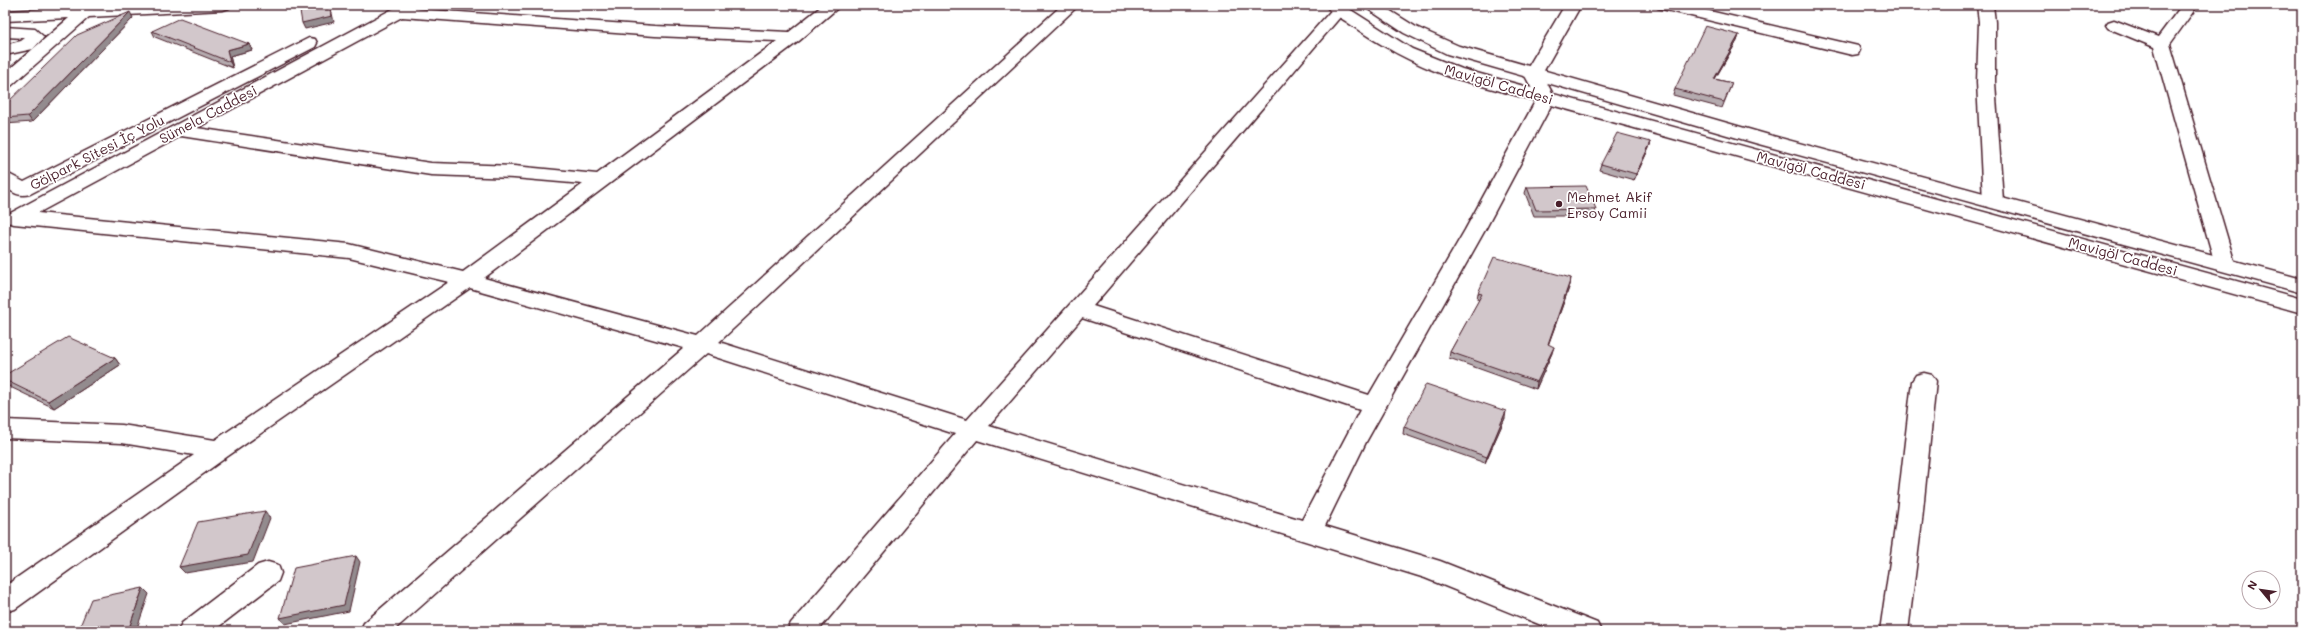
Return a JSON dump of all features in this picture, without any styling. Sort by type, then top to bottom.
[{"type":"street","points":[[5,16],[223,5]]},
{"type":"street","points":[[5,601],[219,450],[467,280],[793,37],[833,5]]},
{"type":"street","points":[[374,631],[702,345],[1071,5]]},
{"type":"street","name":"Mavigöl Caddesi","points":[[1370,5],[1431,41],[1453,50],[1762,139],[1993,200],[2302,286]]},
{"type":"street","points":[[1309,532],[1354,442],[1475,230],[1546,98],[1533,74],[1573,5]]},
{"type":"street","points":[[1664,5],[1852,50]]},
{"type":"street","points":[[1985,5],[1987,22],[1986,82],[1993,200]]},
{"type":"street","points":[[2162,44],[2190,5]]},
{"type":"street","points":[[398,7],[655,31],[793,37]]},
{"type":"street","name":"Sümela Caddesi","points":[[11,220],[398,7]]},
{"type":"street","name":"Gölpark Sitesi İç Yolu","points":[[5,178],[23,190],[398,7]]},
{"type":"street","points":[[801,631],[972,430],[1079,309],[1336,7]]},
{"type":"street","name":"Mavigöl Caddesi","points":[[1336,7],[1394,47],[1415,58],[1456,73],[2302,306]]},
{"type":"street","points":[[5,82],[85,12]]},
{"type":"street","points":[[2114,25],[2143,38],[2162,44]]},
{"type":"street","points":[[5,32],[29,33],[36,37],[27,45],[5,50]]},
{"type":"street","points":[[2162,44],[2225,264]]},
{"type":"street","points":[[177,130],[431,169],[514,172],[602,180]]},
{"type":"street","points":[[11,220],[349,251],[467,280],[702,345],[972,430],[1432,569],[1587,631]]},
{"type":"street","points":[[1079,309],[1375,406]]},
{"type":"street","points":[[1894,631],[1909,520],[1924,381]]},
{"type":"street","points":[[5,429],[122,434],[219,450]]},
{"type":"street","points":[[192,631],[268,573]]},
{"type":"building","points":[[299,5],[329,5],[332,16],[302,23]]},
{"type":"building","points":[[130,12],[28,116],[5,118],[5,105],[77,35]]},
{"type":"building","points":[[180,18],[249,44],[227,50],[230,62],[152,31]]},
{"type":"building","points":[[1705,26],[1739,35],[1714,79],[1732,83],[1724,102],[1675,89]]},
{"type":"building","points":[[1617,133],[1651,142],[1636,174],[1601,164]]},
{"type":"building","name":"Mehmet Akif Ersoy Camii","points":[[1586,186],[1596,209],[1536,210],[1527,187]]},
{"type":"building","points":[[1494,257],[1571,278],[1548,344],[1554,347],[1537,382],[1450,352],[1482,294],[1478,293]]},
{"type":"building","points":[[68,337],[115,358],[48,401],[5,380],[5,375]]},
{"type":"building","points":[[1426,384],[1506,411],[1487,457],[1404,427]]},
{"type":"building","points":[[265,511],[248,555],[179,567],[198,522]]},
{"type":"building","points":[[356,556],[344,605],[280,618],[294,568]]},
{"type":"building","points":[[143,588],[128,631],[78,631],[91,599]]},
{"type":"place","name":"Mehmet Akif Ersoy Camii","points":[[1559,204]]}]
